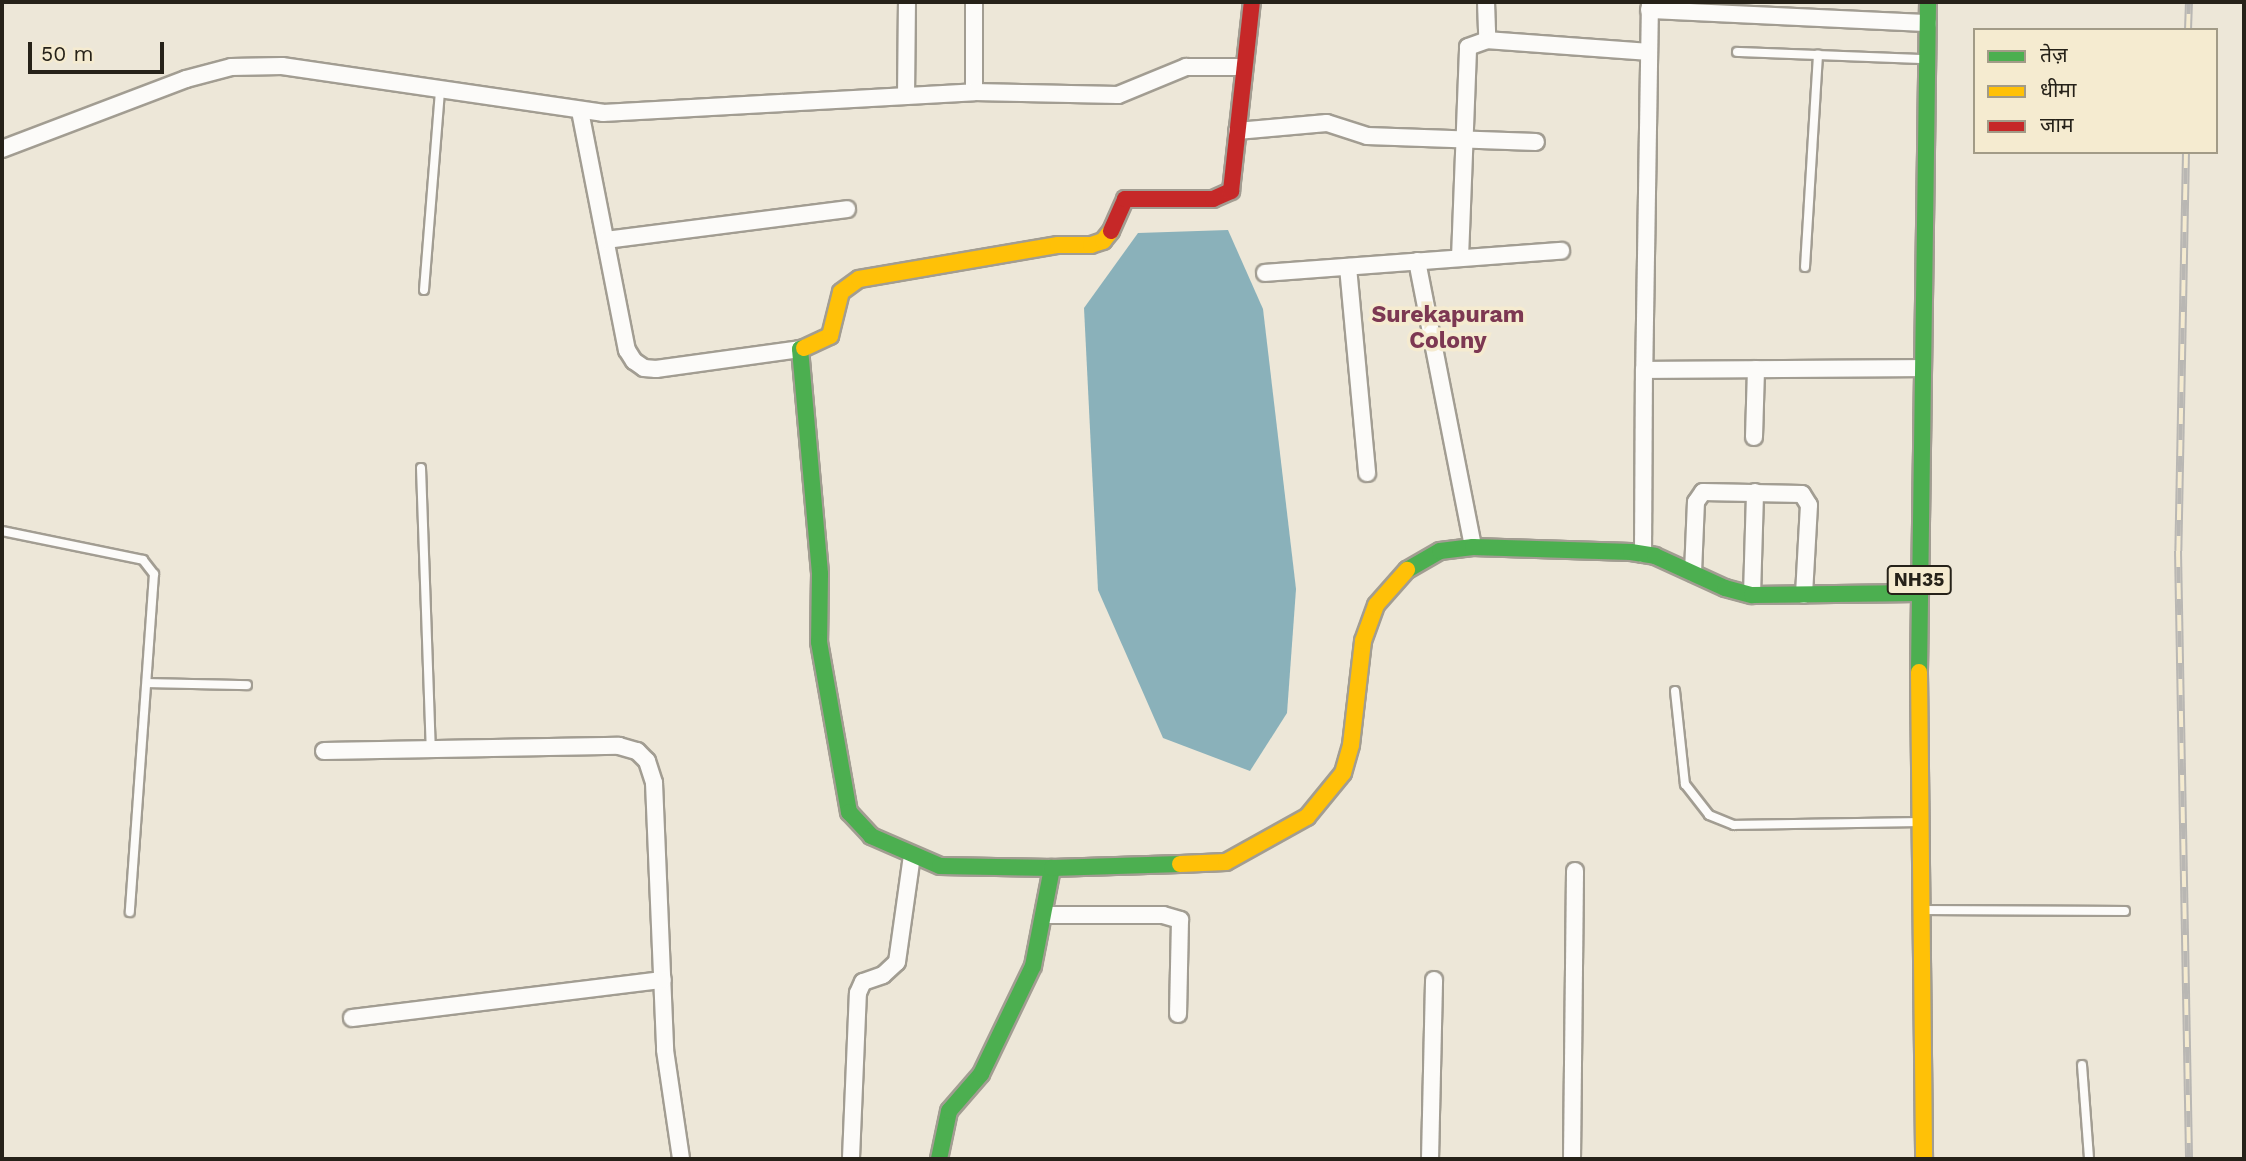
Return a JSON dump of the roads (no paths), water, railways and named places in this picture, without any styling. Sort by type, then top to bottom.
[{"type":"main road","points":[[1252,2],[1241,67],[1233,183],[1223,196],[1125,199],[1113,229],[1103,242],[1091,245],[1058,245],[859,279],[841,292],[830,336],[820,344],[800,349],[819,556],[819,642],[849,812],[871,836],[912,855],[957,870],[1226,862],[1307,817],[1343,773],[1351,745],[1363,641],[1376,604],[1413,563],[1440,551],[1473,547],[1643,554],[1752,595],[1918,593]]},
{"type":"main road","name":"NH35","points":[[1924,1159],[1918,593],[1928,2]]},
{"type":"main road","points":[[1928,23],[1945,2]]},
{"type":"main road","points":[[939,1159],[949,1111],[988,1062],[1033,965],[1052,868]]},
{"type":"street","points":[[906,96],[907,2]]},
{"type":"street","points":[[974,2],[974,92]]},
{"type":"street","points":[[1486,2],[1488,40]]},
{"type":"street","points":[[1643,554],[1650,6],[1928,23]]},
{"type":"street","points":[[1460,258],[1468,47],[1488,40],[1648,52]]},
{"type":"street","points":[[2,149],[186,79],[231,67],[282,66],[580,111],[643,113],[974,92],[1118,95],[1186,67],[1241,67]]},
{"type":"street","points":[[580,111],[627,350],[643,368],[800,349]]},
{"type":"street","points":[[1237,131],[1327,123],[1367,136],[1536,142]]},
{"type":"street","points":[[606,240],[847,209]]},
{"type":"street","points":[[1265,273],[1561,251]]},
{"type":"street","points":[[1417,261],[1473,547]]},
{"type":"street","points":[[1348,267],[1367,473]]},
{"type":"street","points":[[1644,370],[1923,368]]},
{"type":"street","points":[[1754,437],[1756,369]]},
{"type":"street","points":[[1693,573],[1698,497],[1710,491],[1788,492],[1807,498],[1804,594]]},
{"type":"street","points":[[1752,595],[1755,492]]},
{"type":"street","points":[[324,751],[619,746],[636,751],[647,761],[654,783],[667,1063],[681,1159]]},
{"type":"street","points":[[853,1159],[858,993],[863,982],[883,975],[897,962],[912,855]]},
{"type":"street","points":[[1572,1159],[1575,871]]},
{"type":"street","points":[[1044,915],[1163,915],[1180,920],[1178,1014]]},
{"type":"street","points":[[352,1018],[663,980]]},
{"type":"street","points":[[1430,1159],[1434,981]]},
{"type":"lane","points":[[1737,52],[1927,59]]},
{"type":"lane","points":[[1805,267],[1818,54]]},
{"type":"lane","points":[[424,290],[440,89]]},
{"type":"lane","points":[[421,468],[431,749]]},
{"type":"lane","points":[[2,531],[149,564],[157,588],[130,912]]},
{"type":"lane","points":[[149,683],[247,685]]},
{"type":"lane","points":[[1675,691],[1685,784],[1709,816],[1734,825],[1922,822]]},
{"type":"lane","points":[[1922,910],[2125,911]]},
{"type":"lane","points":[[2082,1065],[2089,1159]]},
{"type":"water","points":[[1228,230],[1263,309],[1296,589],[1287,713],[1250,771],[1163,738],[1098,590],[1084,308],[1138,233]]},
{"type":"railway","points":[[2188,28],[2189,2]]},
{"type":"railway","points":[[2186,154],[2178,551],[2189,1159]]},
{"type":"district","name":"Surekapuram Colony","points":[[1448,328]]}]
